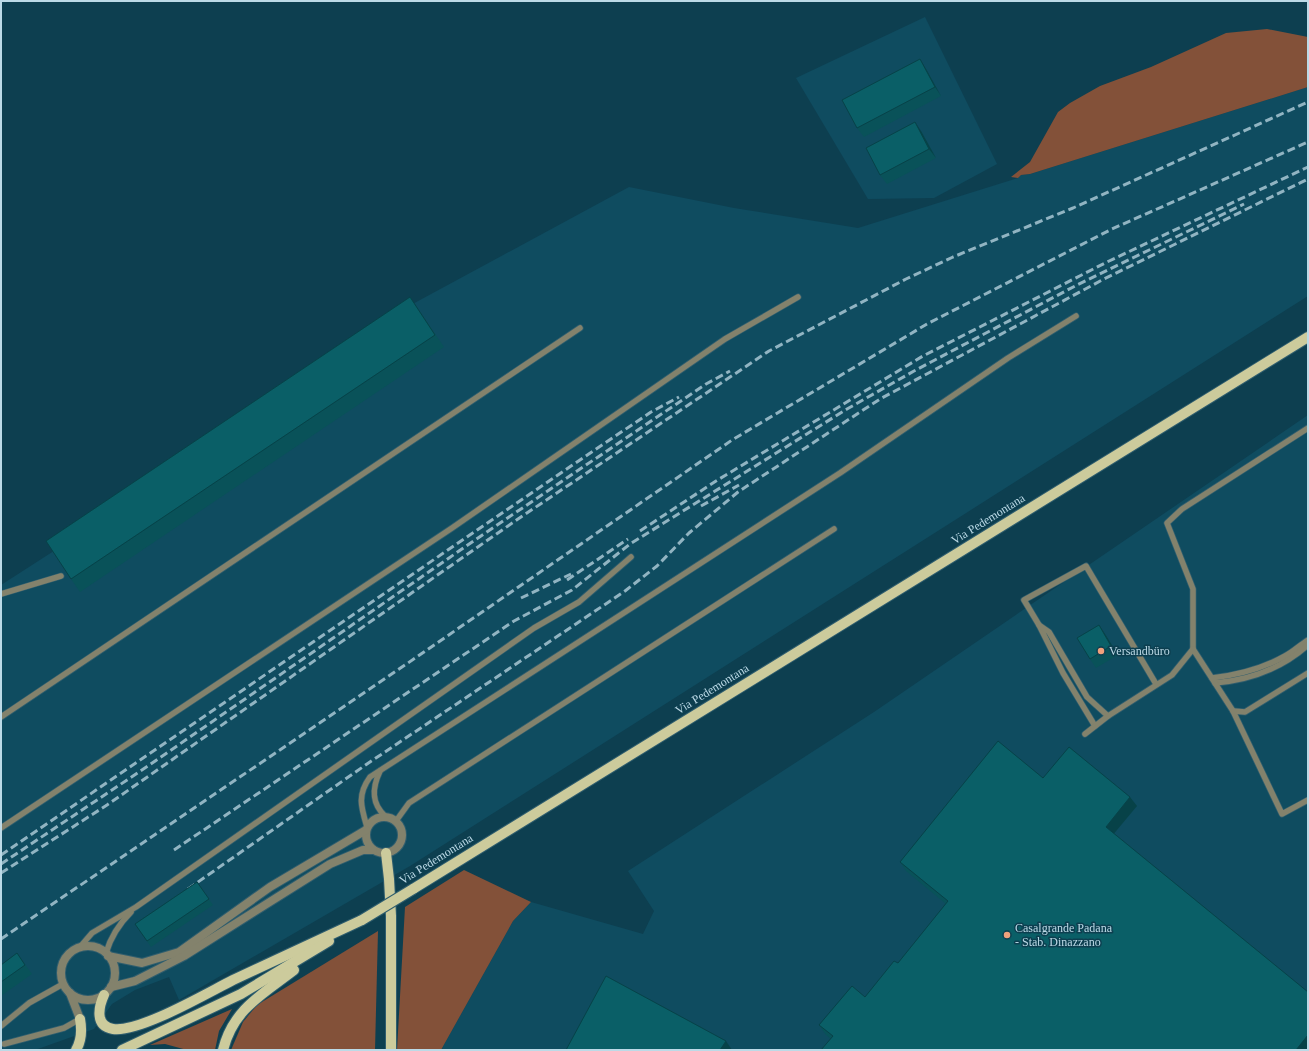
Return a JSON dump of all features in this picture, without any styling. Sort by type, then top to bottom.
[{"type":"main road","name":"Via Pedemontana","points":[[122,1050],[241,994],[1308,337]]},
{"type":"main road","points":[[386,853],[391,916],[391,1050]]},
{"type":"main road","points":[[104,995],[98,1008],[99,1017],[104,1025],[112,1029],[122,1029],[159,1018],[231,981],[362,920]]},
{"type":"main road","points":[[223,1050],[226,1039],[236,1019],[250,1003],[339,935]]},
{"type":"main road","points":[[76,1050],[80,1043],[80,1019]]},
{"type":"street","points":[[80,1019],[70,993],[63,984],[61,967],[64,959],[70,952],[80,947],[94,947],[107,954],[142,963],[179,952],[270,887],[366,828],[374,819],[385,816],[396,821],[402,831],[400,843],[396,848],[386,853],[373,850],[362,850],[330,864],[184,956],[135,981],[111,987]]},
{"type":"street","points":[[366,828],[366,840],[373,850]]},
{"type":"street","points":[[70,993],[76,997],[90,1000],[104,995],[111,987],[115,971],[107,954]]},
{"type":"lane","points":[[1,828],[452,528],[725,339],[798,297]]},
{"type":"lane","points":[[366,828],[361,804],[362,787],[370,777],[840,473],[1008,358],[1076,316]]},
{"type":"lane","points":[[1,717],[580,328]]},
{"type":"lane","points":[[1308,428],[1182,508],[1167,523],[1193,589],[1193,649],[1234,711],[1282,814],[1308,800]]},
{"type":"lane","points":[[396,821],[409,803],[834,529]]},
{"type":"lane","points":[[80,947],[92,934],[136,906],[534,628],[578,602],[631,558]]},
{"type":"lane","points":[[1095,726],[1063,673],[1039,625],[1024,600],[1086,566],[1156,684]]},
{"type":"lane","points":[[1,594],[61,576]]},
{"type":"lane","points":[[1039,625],[1049,632],[1087,697],[1108,716]]},
{"type":"lane","points":[[1214,681],[1265,667],[1286,656],[1308,640]]},
{"type":"lane","points":[[1214,681],[1232,682],[1265,673],[1292,658],[1308,645]]},
{"type":"lane","points":[[1085,734],[1108,716],[1172,675],[1193,649]]},
{"type":"lane","points":[[1234,711],[1245,712],[1308,673]]},
{"type":"lane","points":[[380,771],[374,784],[373,792],[378,809],[385,816]]},
{"type":"lane","points":[[107,954],[110,940],[121,922],[136,906]]},
{"type":"lane","points":[[1,1026],[29,1003],[63,984]]},
{"type":"lane","points":[[4,1044],[64,1028],[80,1019]]},
{"type":"shaded area","points":[[925,17],[997,164],[934,198],[868,199],[796,78]]},
{"type":"shaded area","points":[[1267,29],[1308,37],[1308,87],[1030,174],[1021,175],[1018,178],[1011,177],[1030,162],[1058,112],[1070,103],[1100,86],[1151,67],[1226,33]]},
{"type":"shaded area","points":[[1308,87],[1308,296],[410,866],[179,1000],[169,977],[135,990],[112,1004],[94,1029],[35,1050],[1,1050],[1,585],[116,511],[396,313],[629,187],[734,208],[858,228],[1018,178],[1021,175],[1030,174]]},
{"type":"shaded area","points":[[1308,415],[1308,1050],[441,1050],[513,921],[531,902],[643,934],[654,911],[628,871],[874,712]]},
{"type":"shaded area","points":[[464,870],[531,902],[513,921],[441,1050],[397,1050],[405,907]]},
{"type":"shaded area","points":[[378,931],[375,1050],[231,1050],[243,1022],[257,1005]]},
{"type":"shaded area","points":[[232,1009],[219,1031],[215,1050],[187,1050],[165,1044],[150,1045]]},
{"type":"building","points":[[920,59],[935,87],[857,128],[842,100]]},
{"type":"building","points":[[915,122],[929,149],[880,175],[866,148]]},
{"type":"building","points":[[410,297],[435,335],[71,579],[46,541]]},
{"type":"building","points":[[1099,625],[1111,646],[1090,659],[1077,638]]},
{"type":"building","name":"Casalgrande Padana - Stab. Dinazzano","points":[[998,741],[1043,778],[1069,747],[1130,797],[1106,827],[1308,992],[1308,1035],[1296,1050],[821,1050],[833,1036],[819,1025],[852,986],[865,997],[894,961],[898,963],[948,901],[900,862]]},
{"type":"building","points":[[197,882],[209,899],[147,941],[135,924]]},
{"type":"building","points":[[17,953],[25,965],[1,982],[1,965]]},
{"type":"building","points":[[606,976],[726,1041],[720,1050],[566,1050]]},
{"type":"railway","points":[[1,873],[107,805],[518,519],[769,351],[906,279],[953,257],[1073,208],[1308,102]]},
{"type":"railway","points":[[1,939],[408,663],[732,440],[927,324],[1112,229],[1308,142]]},
{"type":"railway","points":[[640,531],[716,481],[923,356],[1107,262],[1308,167]]},
{"type":"railway","points":[[188,889],[367,764],[625,591],[657,566],[689,533],[738,492],[880,399],[1104,279],[1308,179]]},
{"type":"railway","points":[[174,850],[514,621],[572,590],[630,544],[847,409],[914,371],[1077,285],[1244,204]]},
{"type":"railway","points":[[1,864],[148,766],[475,540],[706,384],[730,371]]},
{"type":"railway","points":[[1,855],[571,466],[651,412],[679,397]]},
{"type":"railway","points":[[701,506],[739,485]]},
{"type":"railway","points":[[567,580],[628,539]]},
{"type":"railway","points":[[521,598],[571,574]]},
{"type":"place","name":"Versandbüro","points":[[1101,651]]},
{"type":"place","name":"Casalgrande Padana - Stab. Dinazzano","points":[[1007,935]]}]
